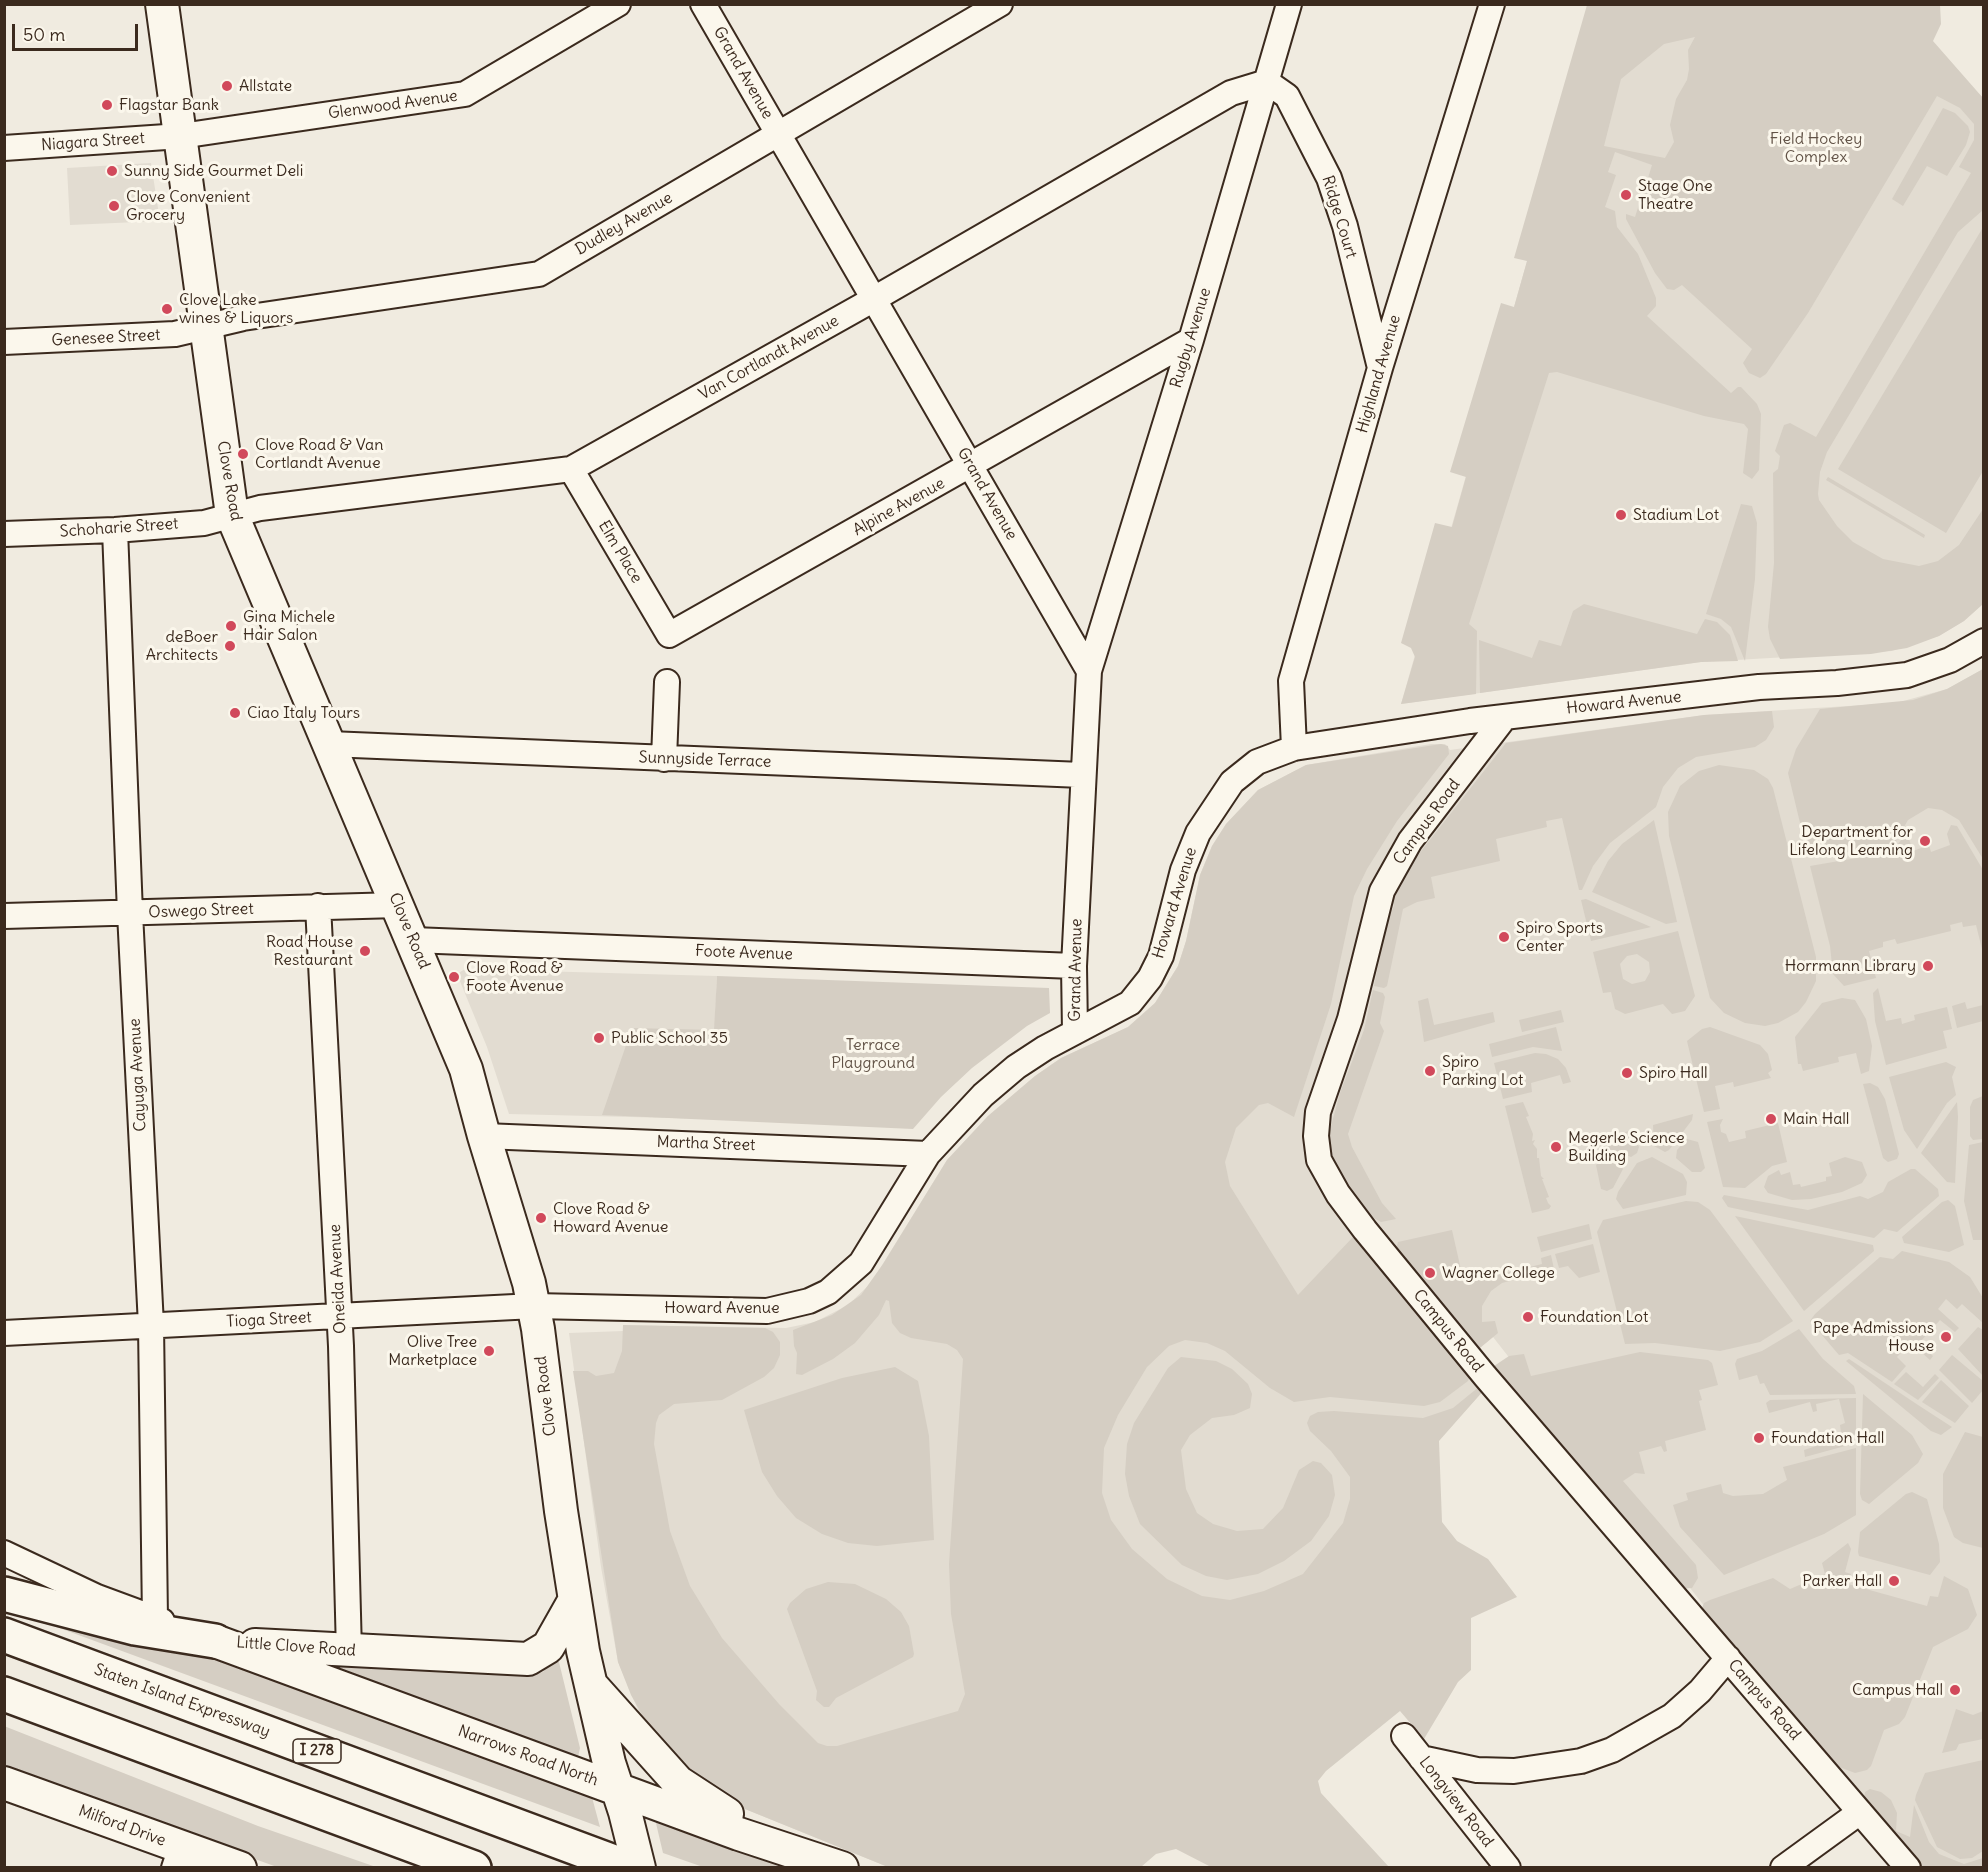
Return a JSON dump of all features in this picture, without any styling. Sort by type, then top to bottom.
[{"type":"highway","points":[[4,1594],[135,1628],[215,1641]]},
{"type":"highway","name":"Staten Island Expressway","points":[[4,1635],[630,1868]]},
{"type":"highway","points":[[4,1694],[474,1868]]},
{"type":"main road","name":"Clove Road","points":[[162,4],[232,515],[466,1069],[534,1306],[574,1601],[590,1684],[639,1868]]},
{"type":"main road","name":"Little Clove Road","points":[[215,1641],[349,1652],[528,1659],[543,1652],[551,1643],[574,1601]]},
{"type":"main road","name":"Narrows Road North","points":[[215,1641],[621,1800],[839,1866]]},
{"type":"main road","points":[[590,1684],[686,1789],[731,1816],[839,1866]]},
{"type":"main road","name":"Milford Drive","points":[[4,1783],[177,1857],[240,1868]]},
{"type":"street","name":"Glenwood Avenue","points":[[181,136],[465,94],[618,4]]},
{"type":"street","name":"Grand Avenue","points":[[703,4],[1089,670],[1074,966],[1075,1032]]},
{"type":"street","name":"Dudley Avenue","points":[[206,327],[243,318],[539,274],[1000,4]]},
{"type":"street","name":"Rugby Avenue","points":[[1089,670],[1191,340],[1289,4]]},
{"type":"street","name":"Highland Avenue","points":[[1294,748],[1291,681],[1380,368],[1492,4]]},
{"type":"street","name":"Van Cortlandt Avenue","points":[[232,515],[260,508],[571,470],[874,299],[1231,93],[1267,82]]},
{"type":"street","name":"Ridge Court","points":[[1267,82],[1287,96],[1329,178],[1345,225],[1380,368]]},
{"type":"street","name":"Niagara Street","points":[[4,148],[181,136]]},
{"type":"street","name":"Genesee Street","points":[[4,342],[175,334],[206,327]]},
{"type":"street","name":"Alpine Avenue","points":[[669,635],[972,466],[1191,340]]},
{"type":"street","name":"Elm Place","points":[[571,470],[669,635]]},
{"type":"street","name":"Schoharie Street","points":[[4,534],[115,530],[204,523],[232,515]]},
{"type":"street","name":"Cayuga Avenue","points":[[115,530],[130,913],[151,1325],[155,1619]]},
{"type":"street","name":"Howard Avenue","points":[[534,1306],[767,1311],[809,1301],[828,1292],[861,1263],[928,1154],[983,1095],[1016,1067],[1130,1003],[1150,978],[1161,956],[1189,851],[1215,804],[1232,782],[1257,762],[1294,748],[1505,717],[1747,689],[1907,675],[1950,660],[1983,641]]},
{"type":"street","points":[[664,759],[667,682]]},
{"type":"street","name":"Campus Road","points":[[1505,717],[1410,841],[1382,891],[1350,1019],[1318,1112],[1316,1136],[1319,1160],[1338,1194],[1365,1230],[1462,1348],[1908,1868]]},
{"type":"street","name":"Sunnyside Terrace","points":[[329,744],[1082,775]]},
{"type":"street","name":"Oswego Street","points":[[4,916],[398,905]]},
{"type":"street","name":"Oneida Avenue","points":[[318,906],[340,1316],[349,1652]]},
{"type":"street","name":"Foote Avenue","points":[[413,940],[1074,966]]},
{"type":"street","name":"Martha Street","points":[[484,1136],[928,1154]]},
{"type":"street","name":"Tioga Street","points":[[4,1333],[534,1306]]},
{"type":"street","name":"Little Clove Road","points":[[4,1553],[90,1593],[215,1641]]},
{"type":"street","points":[[1421,1758],[1478,1770],[1514,1771],[1581,1761],[1612,1750],[1672,1716],[1700,1690],[1728,1658]]},
{"type":"street","name":"Longview Road","points":[[1404,1736],[1508,1868]]},
{"type":"street","points":[[1783,1868],[1860,1812]]},
{"type":"shaded area","points":[[1600,5],[1979,94],[1983,98],[1983,604],[1964,621],[1939,636],[1892,651],[1701,662],[1401,704]]},
{"type":"shaded area","points":[[151,163],[160,221],[70,225],[67,168]]},
{"type":"shaded area","name":"Wagner College","points":[[1983,669],[1983,1867],[1926,1867],[1749,1663],[1493,1337],[1475,1352],[1484,1390],[1428,1452],[1141,1867],[888,1867],[740,1807],[639,1712],[618,1662],[601,1567],[569,1333],[623,1331],[623,1325],[786,1328],[815,1322],[848,1305],[871,1283],[947,1160],[988,1116],[1035,1076],[1061,1058],[1128,1027],[1155,1003],[1178,966],[1186,941],[1200,875],[1212,846],[1226,824],[1258,790],[1306,765],[1431,744],[1445,744],[1450,750],[1704,715],[1896,703],[1947,689]]},
{"type":"shaded area","name":"Public School 35","points":[[465,969],[717,976],[711,1119],[509,1114],[487,1047],[457,974]]},
{"type":"green space","name":"Field Hockey Complex","points":[[1587,5],[1940,5],[1941,24],[1933,41],[1983,98],[1983,210],[1958,232],[1827,452],[1820,472],[1818,494],[1819,500],[1837,526],[1853,542],[1883,559],[1919,566],[1938,561],[1959,545],[1983,509],[1983,604],[1964,621],[1939,636],[1907,648],[1871,654],[1780,659],[1770,639],[1768,627],[1774,563],[1773,473],[1778,469],[1780,456],[1775,451],[1784,425],[1790,423],[1816,437],[1971,173],[1959,167],[1974,140],[1974,124],[1960,108],[1937,96],[1808,313],[1766,374],[1760,378],[1749,373],[1743,363],[1752,349],[1682,285],[1674,290],[1667,289],[1655,273],[1626,219],[1626,214],[1635,217],[1646,183],[1657,186],[1658,182],[1648,178],[1652,165],[1615,152],[1608,172],[1616,175],[1605,207],[1615,211],[1617,227],[1638,254],[1656,298],[1656,306],[1647,316],[1731,393],[1741,387],[1757,404],[1761,414],[1759,470],[1752,479],[1743,473],[1748,429],[1744,424],[1704,416],[1557,372],[1549,373],[1469,624],[1477,631],[1476,694],[1401,704],[1415,657],[1411,648],[1401,643],[1435,523],[1452,527],[1466,477],[1450,472],[1501,303],[1514,307],[1527,261],[1514,258]],"holes":[[[1695,37],[1688,50],[1687,80],[1676,99],[1670,125],[1674,142],[1665,158],[1604,146],[1621,79],[1664,44]]]},
{"type":"green space","points":[[1943,108],[1955,113],[1968,126],[1970,132],[1966,145],[1947,176],[1927,166],[1903,206],[1892,199]]},
{"type":"green space","points":[[1982,229],[1983,471],[1946,533],[1838,469]]},
{"type":"green space","points":[[1828,477],[1925,535],[1924,538],[1826,480]]},
{"type":"green space","points":[[1741,504],[1752,506],[1757,523],[1755,579],[1745,661],[1731,627],[1721,619],[1706,614]]},
{"type":"green space","points":[[1584,604],[1697,634],[1705,619],[1717,622],[1730,635],[1738,661],[1701,662],[1480,693],[1479,640],[1532,658],[1539,640],[1561,646],[1573,611]]},
{"type":"green space","points":[[1983,669],[1983,859],[1959,820],[1942,810],[1928,808],[1908,820],[1895,843],[1889,846],[1808,856],[1788,773],[1796,749],[1820,709],[1913,700],[1947,689]]},
{"type":"green space","points":[[1772,711],[1774,727],[1766,740],[1755,747],[1696,757],[1678,768],[1663,787],[1656,807],[1610,843],[1593,866],[1582,890],[1579,890],[1562,818],[1546,821],[1547,827],[1496,839],[1500,861],[1431,877],[1435,898],[1417,902],[1403,909],[1387,986],[1384,988],[1374,986],[1387,922],[1394,906],[1393,900],[1411,864],[1506,743],[1704,715]]},
{"type":"green space","points":[[1441,744],[1448,746],[1449,754],[1397,821],[1367,869],[1354,896],[1331,1004],[1294,1117],[1268,1103],[1259,1105],[1236,1128],[1225,1162],[1230,1186],[1298,1295],[1354,1236],[1471,1374],[1468,1381],[1440,1402],[1424,1406],[1330,1397],[1294,1402],[1270,1388],[1225,1351],[1207,1343],[1185,1340],[1169,1346],[1147,1367],[1118,1415],[1104,1448],[1102,1493],[1111,1520],[1132,1549],[1167,1579],[1202,1596],[1230,1600],[1264,1591],[1303,1574],[1343,1523],[1350,1499],[1350,1477],[1331,1451],[1310,1431],[1307,1423],[1310,1416],[1318,1412],[1334,1411],[1423,1418],[1453,1408],[1480,1386],[1484,1390],[1439,1441],[1442,1522],[1457,1541],[1488,1559],[1517,1597],[1471,1618],[1471,1670],[1458,1682],[1424,1739],[1400,1711],[1326,1771],[1318,1781],[1321,1793],[1389,1867],[1211,1867],[1176,1849],[1156,1854],[1141,1867],[888,1867],[740,1807],[696,1778],[649,1727],[631,1695],[618,1662],[573,1371],[588,1371],[596,1376],[614,1373],[622,1351],[623,1325],[765,1328],[773,1332],[780,1342],[780,1355],[774,1368],[764,1377],[722,1400],[674,1404],[659,1415],[656,1423],[654,1444],[670,1531],[690,1586],[722,1638],[779,1704],[818,1743],[837,1746],[958,1711],[965,1694],[951,1614],[949,1564],[963,1359],[957,1350],[947,1344],[911,1338],[900,1333],[892,1323],[889,1301],[886,1300],[879,1315],[855,1343],[833,1359],[802,1375],[796,1374],[797,1353],[793,1330],[832,1315],[861,1295],[883,1264],[947,1160],[988,1116],[1035,1076],[1061,1058],[1128,1027],[1155,1003],[1178,966],[1186,941],[1200,875],[1212,846],[1226,824],[1258,790],[1306,765]]},
{"type":"green space","points":[[1719,765],[1754,770],[1768,779],[1773,788],[1816,957],[1816,981],[1806,1002],[1798,1012],[1778,1023],[1765,1026],[1745,1023],[1724,1013],[1710,998],[1669,836],[1668,812],[1680,786],[1699,771]]},
{"type":"green space","points":[[1654,820],[1677,922],[1666,924],[1592,892],[1608,861],[1622,844]]},
{"type":"green space","points":[[1951,825],[1957,826],[1983,870],[1983,953],[1976,925],[1963,927],[1962,922],[1950,925],[1951,931],[1897,944],[1895,939],[1883,942],[1883,947],[1869,951],[1876,978],[1844,986],[1833,974],[1830,946],[1810,866],[1891,852],[1903,838],[1908,836],[1913,851],[1929,845],[1931,852],[1950,845],[1947,834]]},
{"type":"green space","points":[[1586,899],[1651,927],[1591,941],[1581,900]]},
{"type":"green space","points":[[1678,931],[1695,996],[1685,1011],[1672,1014],[1663,1004],[1625,1014],[1615,1009],[1611,992],[1603,993],[1593,952]],"holes":[[[1637,954],[1649,962],[1650,972],[1645,981],[1632,984],[1623,979],[1620,964],[1627,956]]]},
{"type":"green space","name":"Terrace Playground","points":[[717,976],[1049,988],[1050,1013],[1027,1026],[972,1068],[941,1097],[913,1129],[602,1115],[632,1028],[714,1030]]},
{"type":"green space","points":[[1878,988],[1886,1021],[1901,1018],[1902,1024],[1915,1020],[1914,1015],[1947,1007],[1952,1029],[1943,1031],[1947,1048],[1886,1065],[1875,1021],[1873,993]]},
{"type":"green space","points":[[1373,990],[1383,993],[1385,997],[1380,1023],[1384,1031],[1348,1134],[1352,1147],[1382,1203],[1396,1219],[1381,1222],[1368,1215],[1341,1175],[1333,1158],[1328,1137],[1340,1093],[1364,1030]]},
{"type":"green space","points":[[1428,998],[1434,1025],[1493,1012],[1495,1022],[1424,1042],[1418,1001]]},
{"type":"green space","points":[[1842,998],[1855,1000],[1866,1019],[1872,1046],[1869,1071],[1861,1074],[1856,1053],[1838,1057],[1839,1062],[1803,1071],[1801,1064],[1798,1064],[1795,1037],[1822,1003]]},
{"type":"green space","points":[[1965,1002],[1967,1009],[1983,1005],[1983,1021],[1957,1028],[1952,1006]]},
{"type":"green space","points":[[1561,1010],[1564,1022],[1522,1032],[1519,1020]]},
{"type":"green space","points":[[1556,1027],[1562,1051],[1533,1047],[1492,1057],[1489,1044]]},
{"type":"green space","points":[[1710,1027],[1760,1045],[1768,1054],[1772,1070],[1768,1073],[1771,1078],[1734,1087],[1733,1082],[1715,1086],[1720,1109],[1704,1112],[1687,1041],[1702,1029]]},
{"type":"green space","points":[[1535,1053],[1546,1054],[1558,1059],[1566,1068],[1571,1082],[1563,1084],[1560,1075],[1531,1083],[1532,1092],[1503,1099],[1494,1063]]},
{"type":"green space","points":[[1946,1062],[1956,1067],[1952,1077],[1956,1095],[1947,1103],[1917,1149],[1904,1130],[1889,1077]]},
{"type":"green space","points":[[1870,1083],[1878,1087],[1885,1099],[1899,1154],[1897,1159],[1888,1162],[1883,1158],[1863,1084]]},
{"type":"green space","points":[[1983,1096],[1983,1139],[1973,1140],[1970,1136],[1970,1107],[1973,1100]]},
{"type":"green space","points":[[1523,1102],[1529,1116],[1526,1117],[1533,1134],[1532,1141],[1535,1140],[1533,1144],[1537,1149],[1541,1176],[1549,1197],[1546,1198],[1551,1206],[1549,1209],[1532,1213],[1505,1106]]},
{"type":"green space","points":[[1957,1102],[1955,1183],[1947,1182],[1921,1153]]},
{"type":"green space","points":[[1693,1114],[1692,1120],[1669,1150],[1665,1152],[1654,1146],[1653,1125]]},
{"type":"green space","points":[[1723,1119],[1720,1125],[1721,1132],[1726,1134],[1729,1142],[1746,1138],[1745,1131],[1778,1123],[1787,1162],[1772,1166],[1745,1188],[1723,1187],[1707,1122]]},
{"type":"green space","points":[[1630,1131],[1639,1147],[1637,1153],[1631,1157],[1592,1143],[1594,1139]]},
{"type":"green space","points":[[1687,1139],[1698,1142],[1705,1168],[1701,1172],[1692,1172],[1676,1158],[1677,1150]]},
{"type":"green space","points":[[1983,1142],[1983,1240],[1973,1240],[1964,1201],[1969,1145]]},
{"type":"green space","points":[[1652,1157],[1683,1174],[1687,1182],[1686,1195],[1623,1209],[1616,1199],[1618,1192],[1637,1163]]},
{"type":"green space","points":[[1845,1157],[1862,1162],[1867,1175],[1862,1183],[1842,1192],[1811,1199],[1792,1200],[1768,1193],[1764,1187],[1768,1176],[1779,1170],[1781,1175],[1790,1172],[1793,1185],[1800,1184],[1801,1187],[1826,1181],[1826,1177],[1832,1176],[1829,1163]]},
{"type":"green space","points":[[1604,1158],[1619,1163],[1623,1169],[1613,1188],[1607,1191],[1601,1189],[1596,1165]]},
{"type":"green space","points":[[1915,1169],[1938,1189],[1939,1196],[1897,1232],[1884,1229],[1874,1238],[1728,1207],[1722,1198],[1724,1195],[1808,1210],[1860,1196],[1868,1199],[1883,1192],[1888,1182]]},
{"type":"green space","points":[[1948,1200],[1955,1206],[1964,1245],[1949,1252],[1904,1243],[1902,1237],[1942,1202]]},
{"type":"green space","points":[[1686,1201],[1698,1202],[1710,1210],[1793,1321],[1760,1342],[1720,1351],[1655,1343],[1625,1344],[1597,1232],[1603,1220]]},
{"type":"green space","points":[[1735,1216],[1873,1245],[1874,1251],[1804,1311]]},
{"type":"green space","points":[[1589,1224],[1592,1239],[1541,1252],[1537,1237]]},
{"type":"green space","points":[[1452,1230],[1464,1283],[1542,1264],[1541,1258],[1551,1255],[1554,1269],[1502,1283],[1491,1291],[1482,1306],[1482,1322],[1495,1321],[1498,1333],[1475,1352],[1395,1252],[1398,1242]]},
{"type":"green space","points":[[1593,1244],[1600,1272],[1579,1278],[1568,1266],[1559,1268],[1555,1254]]},
{"type":"green space","points":[[1902,1251],[1949,1262],[1970,1277],[1983,1298],[1983,1323],[1962,1304],[1957,1309],[1946,1299],[1938,1309],[1959,1328],[1955,1332],[1940,1320],[1919,1343],[1933,1356],[1930,1360],[1910,1342],[1897,1357],[1906,1366],[1892,1382],[1848,1353],[1839,1355],[1810,1321],[1880,1257],[1893,1259]]},
{"type":"green space","points":[[1978,1327],[1983,1330],[1983,1376],[1958,1349]]},
{"type":"green space","points":[[1799,1329],[1823,1359],[1854,1386],[1856,1394],[1770,1395],[1764,1383],[1760,1384],[1757,1375],[1739,1380],[1735,1364],[1737,1359],[1762,1351]]},
{"type":"green space","points":[[1640,1352],[1708,1360],[1712,1363],[1718,1385],[1699,1390],[1702,1400],[1699,1401],[1706,1430],[1665,1441],[1667,1451],[1664,1452],[1661,1446],[1639,1452],[1645,1474],[1635,1473],[1623,1481],[1696,1565],[1698,1578],[1692,1588],[1679,1589],[1488,1370],[1509,1356],[1524,1354],[1531,1376]]},
{"type":"green space","points":[[1952,1355],[1983,1381],[1983,1390],[1972,1403],[1939,1370]]},
{"type":"green space","points":[[1181,1357],[1216,1361],[1232,1369],[1248,1384],[1252,1394],[1250,1408],[1234,1415],[1212,1418],[1190,1435],[1181,1450],[1186,1489],[1197,1513],[1213,1524],[1237,1531],[1263,1529],[1283,1508],[1299,1470],[1313,1461],[1321,1463],[1332,1475],[1335,1495],[1329,1516],[1311,1541],[1284,1561],[1258,1574],[1227,1580],[1206,1576],[1182,1565],[1140,1524],[1129,1496],[1125,1474],[1127,1444],[1134,1423],[1168,1368]]},
{"type":"green space","points":[[1849,1359],[1952,1427],[1941,1435],[1931,1431],[1846,1361]]},
{"type":"green space","points":[[895,1367],[918,1381],[929,1436],[934,1540],[877,1546],[848,1543],[822,1534],[796,1518],[777,1496],[762,1472],[744,1410],[842,1378]]},
{"type":"green space","points":[[1906,1372],[1923,1387],[1935,1374],[1939,1378],[1918,1400],[1894,1384]]},
{"type":"green space","points":[[1941,1380],[1969,1406],[1955,1423],[1922,1402]]},
{"type":"green space","points":[[1863,1394],[1912,1435],[1923,1454],[1918,1463],[1869,1504],[1862,1500],[1860,1494]]},
{"type":"green space","points":[[1856,1398],[1856,1443],[1805,1457],[1804,1450],[1847,1436],[1846,1432],[1841,1433],[1840,1425],[1845,1423],[1839,1399],[1816,1404],[1817,1411],[1813,1412],[1810,1402],[1769,1413],[1766,1403],[1770,1400]]},
{"type":"green space","points":[[1965,1432],[1983,1437],[1983,1548],[1963,1543],[1954,1537],[1943,1508],[1943,1474]]},
{"type":"green space","points":[[1856,1448],[1856,1515],[1824,1534],[1724,1575],[1680,1527],[1673,1505],[1688,1500],[1686,1493],[1721,1484],[1723,1493],[1733,1496],[1763,1494],[1787,1480],[1783,1467]]},
{"type":"green space","points":[[1912,1492],[1927,1499],[1939,1544],[1940,1562],[1930,1575],[1859,1556],[1858,1552],[1860,1532],[1906,1494]]},
{"type":"green space","points":[[1848,1543],[1851,1549],[1845,1572],[1851,1574],[1848,1584],[1927,1606],[1930,1596],[1938,1597],[1944,1576],[1968,1589],[1977,1615],[1968,1629],[1933,1647],[1905,1717],[1899,1724],[1884,1730],[1871,1766],[1867,1770],[1855,1773],[1834,1765],[1703,1614],[1702,1608],[1704,1603],[1710,1600],[1773,1578],[1790,1589],[1825,1574],[1822,1563]]},
{"type":"green space","points":[[828,1582],[855,1584],[886,1599],[901,1612],[909,1626],[914,1654],[913,1657],[836,1698],[829,1707],[824,1707],[816,1700],[817,1691],[787,1609],[790,1603],[806,1589]]},
{"type":"green space","points":[[18,1605],[260,1670],[590,1790],[600,1827],[16,1612]]},
{"type":"green space","points":[[557,1654],[580,1748],[578,1757],[330,1668],[327,1664],[528,1675],[543,1672]]},
{"type":"green space","points":[[1956,1709],[1973,1715],[1983,1711],[1983,1739],[1959,1744],[1956,1750],[1942,1753]]},
{"type":"green space","points":[[4,1726],[258,1826],[376,1867],[277,1867],[5,1769]]},
{"type":"green space","points":[[1983,1760],[1983,1851],[1972,1858],[1960,1859],[1937,1847],[1915,1800],[1916,1795],[1925,1773]]},
{"type":"green space","points":[[1870,1789],[1881,1792],[1891,1800],[1897,1813],[1896,1831],[1910,1837],[1914,1805],[1929,1842],[1939,1854],[1964,1864],[1983,1858],[1983,1867],[1919,1867],[1864,1799],[1865,1792]]},
{"type":"green space","points":[[655,1819],[801,1867],[703,1867],[663,1853]]},
{"type":"place","name":"Allstate","points":[[227,86]]},
{"type":"place","name":"Flagstar Bank","points":[[107,105]]},
{"type":"place","name":"Sunny Side Gourmet Deli","points":[[112,171]]},
{"type":"place","name":"Stage One Theatre","points":[[1626,195]]},
{"type":"place","name":"Clove Convenient Grocery","points":[[114,206]]},
{"type":"place","name":"Clove Lake wines & Liquors","points":[[167,309]]},
{"type":"place","name":"Clove Road & Van Cortlandt Avenue","points":[[243,454]]},
{"type":"place","name":"Stadium Lot","points":[[1621,515]]},
{"type":"place","name":"Gina Michele Hair Salon","points":[[231,626]]},
{"type":"place","name":"deBoer Architects","points":[[230,646]]},
{"type":"place","name":"Ciao Italy Tours","points":[[235,713]]},
{"type":"place","name":"Department for Lifelong Learning","points":[[1925,841]]},
{"type":"place","name":"Spiro Sports Center","points":[[1504,937]]},
{"type":"place","name":"Road House Restaurant","points":[[365,951]]},
{"type":"place","name":"Horrmann Library","points":[[1928,966]]},
{"type":"place","name":"Clove Road & Foote Avenue","points":[[454,977]]},
{"type":"place","name":"Public School 35","points":[[599,1038]]},
{"type":"place","name":"Spiro Parking Lot","points":[[1430,1071]]},
{"type":"place","name":"Spiro Hall","points":[[1627,1073]]},
{"type":"place","name":"Main Hall","points":[[1771,1119]]},
{"type":"place","name":"Megerle Science Building","points":[[1556,1147]]},
{"type":"place","name":"Clove Road & Howard Avenue","points":[[541,1218]]},
{"type":"place","name":"Wagner College","points":[[1430,1273]]},
{"type":"place","name":"Foundation Lot","points":[[1528,1317]]},
{"type":"place","name":"Pape Admissions House","points":[[1946,1337]]},
{"type":"place","name":"Olive Tree Marketplace","points":[[489,1351]]},
{"type":"place","name":"Foundation Hall","points":[[1759,1438]]},
{"type":"place","name":"Parker Hall","points":[[1894,1581]]},
{"type":"place","name":"Campus Hall","points":[[1955,1690]]}]
